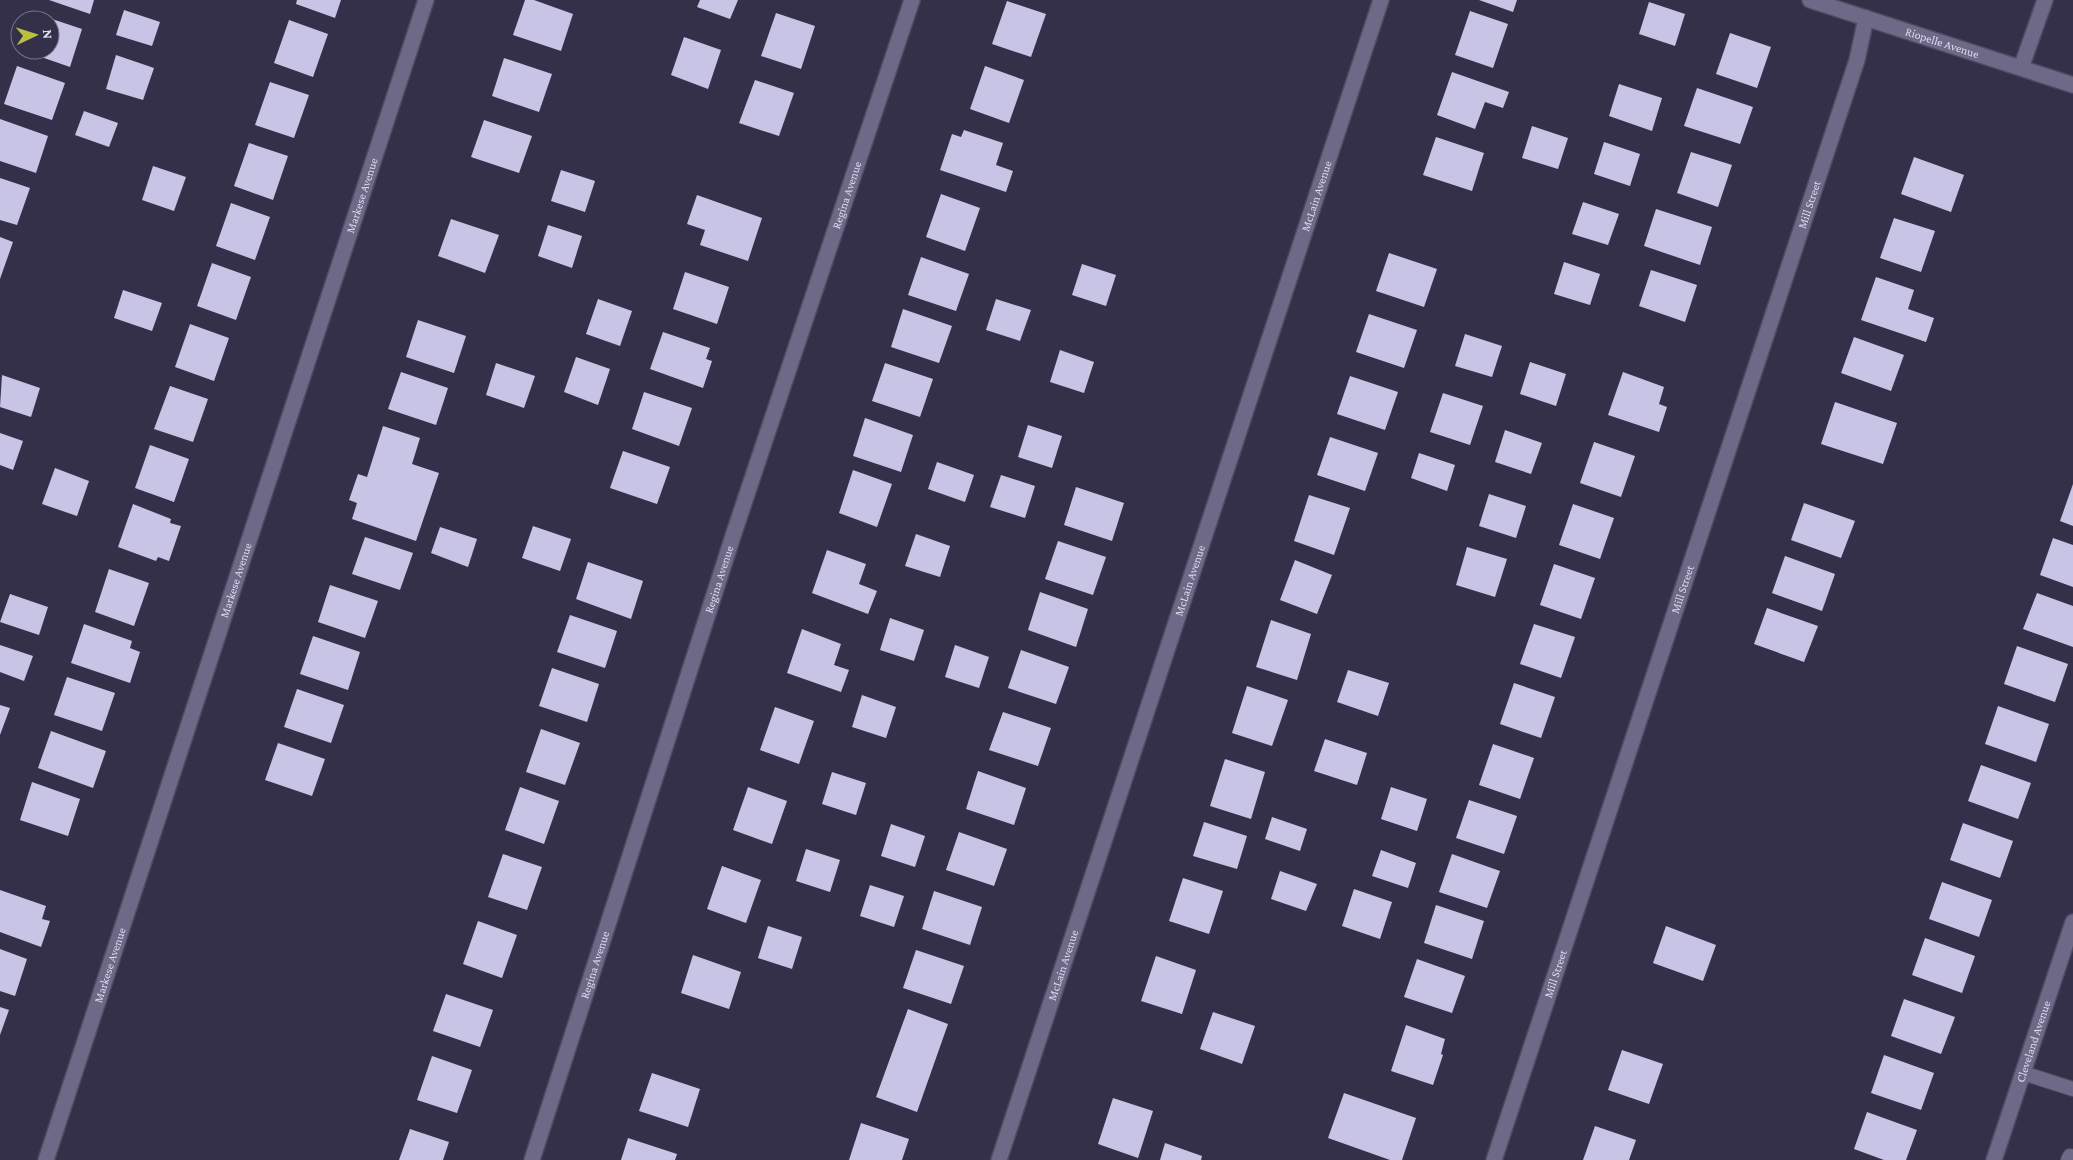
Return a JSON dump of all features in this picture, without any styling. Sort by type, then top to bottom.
[{"type":"street","name":"Markese Avenue","points":[[46,1160],[426,0]]},
{"type":"street","name":"Regina Avenue","points":[[532,1160],[733,536],[912,0]]},
{"type":"street","name":"McLain Avenue","points":[[999,1160],[1381,0]]},
{"type":"street","name":"Riopelle Avenue","points":[[1810,0],[2073,85]]},
{"type":"street","points":[[2022,68],[2044,0]]},
{"type":"street","name":"Mill Street","points":[[1494,1160],[1857,60],[1866,18]]},
{"type":"street","name":"Cleveland Avenue","points":[[1994,1160],[2073,922]]},
{"type":"lane","points":[[2023,1073],[2073,1089]]},
{"type":"lane","points":[[2068,1160],[2070,1156],[2073,1157]]},
{"type":"building","points":[[49,0],[94,0],[90,14]]},
{"type":"building","points":[[297,0],[341,0],[335,18],[296,4]]},
{"type":"building","points":[[525,0],[534,0],[573,14],[561,51],[513,35]]},
{"type":"building","points":[[700,0],[738,0],[730,19],[697,7]]},
{"type":"building","points":[[1479,0],[1517,0],[1513,12]]},
{"type":"building","points":[[1007,1],[1046,14],[1031,57],[992,44]]},
{"type":"building","points":[[1649,2],[1685,14],[1675,46],[1639,34]]},
{"type":"building","points":[[124,10],[160,22],[152,46],[116,35]]},
{"type":"building","points":[[1470,11],[1508,24],[1493,68],[1455,55]]},
{"type":"building","points":[[776,13],[815,26],[801,69],[761,56]]},
{"type":"building","points":[[289,20],[328,34],[313,77],[274,63]]},
{"type":"building","points":[[60,22],[82,29],[70,67],[50,60],[60,60]]},
{"type":"building","points":[[1730,33],[1771,47],[1757,88],[1716,74]]},
{"type":"building","points":[[684,37],[721,50],[708,89],[671,75]]},
{"type":"building","points":[[116,55],[154,68],[143,100],[106,89]]},
{"type":"building","points":[[504,58],[552,74],[539,112],[492,96]]},
{"type":"building","points":[[17,66],[65,83],[52,120],[4,104]]},
{"type":"building","points":[[985,66],[1024,80],[1009,123],[970,109]]},
{"type":"building","points":[[1452,72],[1509,92],[1503,108],[1485,102],[1475,129],[1437,115]]},
{"type":"building","points":[[755,80],[794,93],[779,136],[739,123]]},
{"type":"building","points":[[270,82],[309,95],[294,138],[255,125]]},
{"type":"building","points":[[1619,84],[1662,98],[1652,131],[1609,116]]},
{"type":"building","points":[[1697,88],[1753,107],[1740,144],[1684,126]]},
{"type":"building","points":[[84,111],[118,123],[109,147],[75,135]]},
{"type":"building","points":[[0,119],[48,136],[36,173],[0,161]]},
{"type":"building","points":[[484,120],[532,136],[519,173],[471,157]]},
{"type":"building","points":[[1532,126],[1568,138],[1558,169],[1522,158]]},
{"type":"building","points":[[964,130],[1003,143],[996,165],[1013,171],[1006,192],[940,170],[952,134],[961,137]]},
{"type":"building","points":[[1436,137],[1484,153],[1472,191],[1423,175]]},
{"type":"building","points":[[1604,142],[1640,154],[1630,186],[1594,174]]},
{"type":"building","points":[[249,143],[288,156],[273,200],[234,186]]},
{"type":"building","points":[[1691,152],[1732,165],[1718,207],[1677,193]]},
{"type":"building","points":[[1914,157],[1964,175],[1951,212],[1901,194]]},
{"type":"building","points":[[153,166],[186,177],[174,211],[142,200]]},
{"type":"building","points":[[561,170],[595,181],[585,212],[551,201]]},
{"type":"building","points":[[0,178],[30,188],[17,225],[0,220]]},
{"type":"building","points":[[941,194],[980,208],[965,251],[926,237]]},
{"type":"building","points":[[697,195],[762,218],[748,261],[700,245],[705,230],[687,224]]},
{"type":"building","points":[[1583,202],[1619,214],[1608,245],[1572,234]]},
{"type":"building","points":[[231,203],[270,217],[255,260],[216,246]]},
{"type":"building","points":[[1656,209],[1712,227],[1700,265],[1644,246]]},
{"type":"building","points":[[1894,218],[1935,231],[1921,272],[1880,258]]},
{"type":"building","points":[[451,219],[499,235],[485,273],[438,256]]},
{"type":"building","points":[[548,225],[582,236],[572,268],[538,256]]},
{"type":"building","points":[[0,237],[13,242],[0,279]]},
{"type":"building","points":[[1389,253],[1437,269],[1424,307],[1376,291]]},
{"type":"building","points":[[921,257],[969,274],[956,311],[908,295]]},
{"type":"building","points":[[1564,262],[1600,274],[1590,305],[1554,294]]},
{"type":"building","points":[[212,263],[251,277],[236,320],[197,306]]},
{"type":"building","points":[[1082,264],[1116,275],[1106,306],[1072,295]]},
{"type":"building","points":[[1651,270],[1697,285],[1685,322],[1639,306]]},
{"type":"building","points":[[685,272],[729,287],[717,324],[673,309]]},
{"type":"building","points":[[1876,277],[1914,290],[1908,309],[1934,318],[1926,342],[1861,320]]},
{"type":"building","points":[[123,290],[162,303],[152,331],[114,318]]},
{"type":"building","points":[[598,299],[632,311],[620,346],[586,334]]},
{"type":"building","points":[[996,299],[1031,310],[1020,341],[986,330]]},
{"type":"building","points":[[903,309],[952,326],[939,363],[891,347]]},
{"type":"building","points":[[1369,314],[1417,330],[1404,368],[1356,352]]},
{"type":"building","points":[[418,320],[466,336],[454,373],[406,357]]},
{"type":"building","points":[[190,324],[229,338],[214,381],[175,367]]},
{"type":"building","points":[[663,332],[710,348],[706,359],[712,361],[703,388],[650,369]]},
{"type":"building","points":[[1465,334],[1502,346],[1492,377],[1455,366]]},
{"type":"building","points":[[1854,337],[1904,355],[1891,391],[1841,373]]},
{"type":"building","points":[[1060,350],[1094,362],[1084,393],[1050,382]]},
{"type":"building","points":[[576,357],[610,369],[598,405],[564,392]]},
{"type":"building","points":[[1530,362],[1566,374],[1556,406],[1520,394]]},
{"type":"building","points":[[496,363],[535,376],[524,408],[486,395]]},
{"type":"building","points":[[885,363],[933,379],[920,417],[872,401]]},
{"type":"building","points":[[401,372],[448,388],[436,425],[388,409]]},
{"type":"building","points":[[1623,372],[1664,387],[1659,404],[1667,407],[1659,432],[1608,415]]},
{"type":"building","points":[[2,375],[40,388],[31,417],[0,407]]},
{"type":"building","points":[[1350,376],[1398,392],[1385,430],[1337,414]]},
{"type":"building","points":[[170,386],[208,399],[193,442],[154,429]]},
{"type":"building","points":[[644,392],[692,408],[679,446],[632,429]]},
{"type":"building","points":[[1443,393],[1483,406],[1470,445],[1430,432]]},
{"type":"building","points":[[1835,402],[1897,423],[1883,464],[1821,444]]},
{"type":"building","points":[[865,418],[913,435],[901,472],[853,456]]},
{"type":"building","points":[[1028,425],[1062,436],[1052,468],[1018,457]]},
{"type":"building","points":[[383,426],[420,438],[412,464],[439,473],[416,541],[352,519],[357,503],[349,500],[358,474],[367,477]]},
{"type":"building","points":[[1505,430],[1542,443],[1531,474],[1495,462]]},
{"type":"building","points":[[0,433],[23,441],[13,470],[0,465]]},
{"type":"building","points":[[1330,437],[1378,453],[1365,491],[1317,475]]},
{"type":"building","points":[[1594,442],[1635,456],[1621,497],[1580,483]]},
{"type":"building","points":[[150,445],[189,459],[174,502],[135,488]]},
{"type":"building","points":[[623,451],[670,467],[657,504],[610,488]]},
{"type":"building","points":[[1419,453],[1455,465],[1447,491],[1411,478]]},
{"type":"building","points":[[937,462],[974,475],[965,502],[928,489]]},
{"type":"building","points":[[55,468],[89,481],[77,516],[42,504]]},
{"type":"building","points":[[853,470],[892,484],[877,527],[839,513]]},
{"type":"building","points":[[1001,475],[1035,486],[1025,518],[990,507]]},
{"type":"building","points":[[2073,484],[2073,526],[2060,521]]},
{"type":"building","points":[[1076,487],[1124,503],[1112,541],[1064,525]]},
{"type":"building","points":[[1489,494],[1526,506],[1516,538],[1479,526]]},
{"type":"building","points":[[1309,495],[1350,508],[1334,555],[1294,541]]},
{"type":"building","points":[[1804,503],[1855,521],[1841,558],[1791,540]]},
{"type":"building","points":[[133,504],[171,519],[170,523],[181,526],[169,561],[158,557],[156,561],[118,547]]},
{"type":"building","points":[[1573,504],[1614,518],[1600,559],[1559,545]]},
{"type":"building","points":[[533,526],[571,539],[560,571],[522,558]]},
{"type":"building","points":[[440,527],[477,539],[468,567],[431,553]]},
{"type":"building","points":[[916,534],[950,546],[940,577],[905,566]]},
{"type":"building","points":[[365,537],[413,553],[400,590],[352,574]]},
{"type":"building","points":[[2053,538],[2073,545],[2073,587],[2040,575]]},
{"type":"building","points":[[1058,541],[1106,557],[1093,595],[1045,579]]},
{"type":"building","points":[[1467,547],[1507,559],[1495,597],[1456,585]]},
{"type":"building","points":[[827,550],[866,564],[859,584],[877,591],[868,614],[812,593]]},
{"type":"building","points":[[1785,556],[1835,574],[1822,611],[1772,593]]},
{"type":"building","points":[[1295,560],[1332,575],[1317,614],[1280,600]]},
{"type":"building","points":[[588,562],[643,581],[631,619],[576,599]]},
{"type":"building","points":[[1554,564],[1595,578],[1581,619],[1540,605]]},
{"type":"building","points":[[109,569],[149,583],[134,626],[95,612]]},
{"type":"building","points":[[330,585],[378,601],[365,638],[318,622]]},
{"type":"building","points":[[1040,592],[1088,609],[1076,647],[1028,630]]},
{"type":"building","points":[[2037,593],[2073,606],[2073,647],[2023,629]]},
{"type":"building","points":[[10,594],[48,607],[39,635],[0,622]]},
{"type":"building","points":[[1767,608],[1818,626],[1804,662],[1754,644]]},
{"type":"building","points":[[570,615],[617,631],[605,668],[557,652]]},
{"type":"building","points":[[890,618],[924,630],[914,661],[880,650]]},
{"type":"building","points":[[1271,620],[1311,634],[1297,680],[1256,667]]},
{"type":"building","points":[[84,624],[132,641],[130,648],[140,652],[130,683],[71,663]]},
{"type":"building","points":[[1534,624],[1575,637],[1561,678],[1520,664]]},
{"type":"building","points":[[802,629],[841,644],[834,665],[849,670],[841,692],[787,673]]},
{"type":"building","points":[[313,636],[360,652],[348,690],[300,674]]},
{"type":"building","points":[[0,645],[33,656],[24,681],[0,672]]},
{"type":"building","points":[[955,645],[989,657],[979,688],[945,677]]},
{"type":"building","points":[[2017,646],[2068,664],[2055,702],[2004,684]]},
{"type":"building","points":[[1021,650],[1069,667],[1056,704],[1008,688]]},
{"type":"building","points":[[552,668],[599,684],[587,722],[539,706]]},
{"type":"building","points":[[1348,670],[1389,683],[1378,716],[1337,702]]},
{"type":"building","points":[[67,677],[115,693],[102,731],[54,715]]},
{"type":"building","points":[[1514,683],[1555,697],[1541,738],[1500,724]]},
{"type":"building","points":[[1247,686],[1288,700],[1272,746],[1232,733]]},
{"type":"building","points":[[297,689],[344,705],[331,743],[284,727]]},
{"type":"building","points":[[862,695],[896,707],[886,738],[852,727]]},
{"type":"building","points":[[0,705],[10,708],[0,735]]},
{"type":"building","points":[[1998,706],[2049,724],[2036,762],[1985,744]]},
{"type":"building","points":[[775,707],[814,721],[799,764],[760,750]]},
{"type":"building","points":[[1003,712],[1051,728],[1038,766],[989,750]]},
{"type":"building","points":[[541,729],[580,743],[565,785],[526,772]]},
{"type":"building","points":[[51,731],[106,751],[93,788],[38,768]]},
{"type":"building","points":[[1325,739],[1367,753],[1357,785],[1314,771]]},
{"type":"building","points":[[278,743],[325,759],[312,796],[265,780]]},
{"type":"building","points":[[1493,744],[1534,758],[1520,799],[1479,785]]},
{"type":"building","points":[[1225,759],[1265,772],[1251,819],[1210,806]]},
{"type":"building","points":[[1981,765],[2031,783],[2018,819],[1968,801]]},
{"type":"building","points":[[978,771],[1026,788],[1014,825],[966,809]]},
{"type":"building","points":[[832,772],[866,783],[856,815],[822,804]]},
{"type":"building","points":[[32,782],[80,799],[68,836],[20,820]]},
{"type":"building","points":[[520,787],[559,801],[544,844],[505,830]]},
{"type":"building","points":[[748,787],[787,801],[772,844],[733,830]]},
{"type":"building","points":[[1391,787],[1427,799],[1417,831],[1381,819]]},
{"type":"building","points":[[1469,800],[1517,816],[1504,854],[1456,838]]},
{"type":"building","points":[[1272,817],[1307,829],[1300,851],[1265,839]]},
{"type":"building","points":[[1204,822],[1247,836],[1237,869],[1193,856]]},
{"type":"building","points":[[1963,823],[2013,841],[2000,878],[1950,860]]},
{"type":"building","points":[[891,824],[925,836],[915,867],[881,856]]},
{"type":"building","points":[[959,832],[1007,849],[994,886],[946,870]]},
{"type":"building","points":[[806,849],[840,860],[830,892],[796,881]]},
{"type":"building","points":[[1381,850],[1416,863],[1408,888],[1372,876]]},
{"type":"building","points":[[503,854],[542,867],[527,910],[488,897]]},
{"type":"building","points":[[1452,854],[1500,871],[1487,908],[1439,892]]},
{"type":"building","points":[[722,866],[761,880],[746,923],[707,909]]},
{"type":"building","points":[[1280,871],[1317,884],[1306,911],[1271,899]]},
{"type":"building","points":[[1183,878],[1223,891],[1209,934],[1169,921]]},
{"type":"building","points":[[1942,882],[1992,900],[1979,937],[1929,919]]},
{"type":"building","points":[[870,885],[904,896],[894,927],[860,916]]},
{"type":"building","points":[[1354,889],[1392,902],[1380,939],[1342,926]]},
{"type":"building","points":[[0,890],[46,906],[42,919],[50,921],[41,947],[0,932]]},
{"type":"building","points":[[934,891],[982,907],[970,945],[922,929]]},
{"type":"building","points":[[1436,905],[1484,921],[1472,959],[1424,943]]},
{"type":"building","points":[[478,921],[517,935],[502,978],[463,964]]},
{"type":"building","points":[[768,926],[802,937],[792,969],[758,958]]},
{"type":"building","points":[[1666,926],[1716,945],[1703,981],[1653,963]]},
{"type":"building","points":[[1925,938],[1975,956],[1962,993],[1912,975]]},
{"type":"building","points":[[0,949],[27,959],[15,996],[0,991]]},
{"type":"building","points":[[916,950],[964,966],[951,1004],[903,988]]},
{"type":"building","points":[[693,955],[741,972],[729,1009],[681,993]]},
{"type":"building","points":[[1156,956],[1196,970],[1182,1014],[1141,1001]]},
{"type":"building","points":[[1417,959],[1465,976],[1452,1013],[1404,997]]},
{"type":"building","points":[[446,994],[493,1010],[480,1047],[433,1031]]},
{"type":"building","points":[[1904,999],[1955,1017],[1941,1054],[1891,1036]]},
{"type":"building","points":[[0,1007],[9,1010],[0,1035]]},
{"type":"building","points":[[908,1009],[948,1024],[917,1112],[876,1097]]},
{"type":"building","points":[[1213,1012],[1255,1026],[1242,1064],[1200,1049]]},
{"type":"building","points":[[1406,1025],[1445,1039],[1441,1054],[1443,1055],[1433,1085],[1391,1071]]},
{"type":"building","points":[[1622,1050],[1663,1064],[1649,1104],[1608,1090]]},
{"type":"building","points":[[1884,1055],[1934,1073],[1921,1110],[1871,1093]]},
{"type":"building","points":[[432,1056],[472,1070],[457,1113],[417,1100]]},
{"type":"building","points":[[652,1073],[700,1089],[688,1127],[639,1111]]},
{"type":"building","points":[[1344,1093],[1416,1118],[1402,1160],[1390,1160],[1328,1138]]},
{"type":"building","points":[[1113,1098],[1153,1111],[1138,1158],[1098,1144]]},
{"type":"building","points":[[1867,1112],[1917,1130],[1906,1160],[1884,1160],[1854,1149]]},
{"type":"building","points":[[861,1123],[909,1139],[902,1160],[849,1160]]},
{"type":"building","points":[[1595,1126],[1636,1140],[1629,1160],[1583,1160]]},
{"type":"building","points":[[410,1129],[449,1142],[443,1160],[399,1160]]},
{"type":"building","points":[[628,1138],[677,1154],[675,1160],[621,1160]]},
{"type":"building","points":[[1165,1143],[1202,1156],[1201,1160],[1160,1160]]}]
